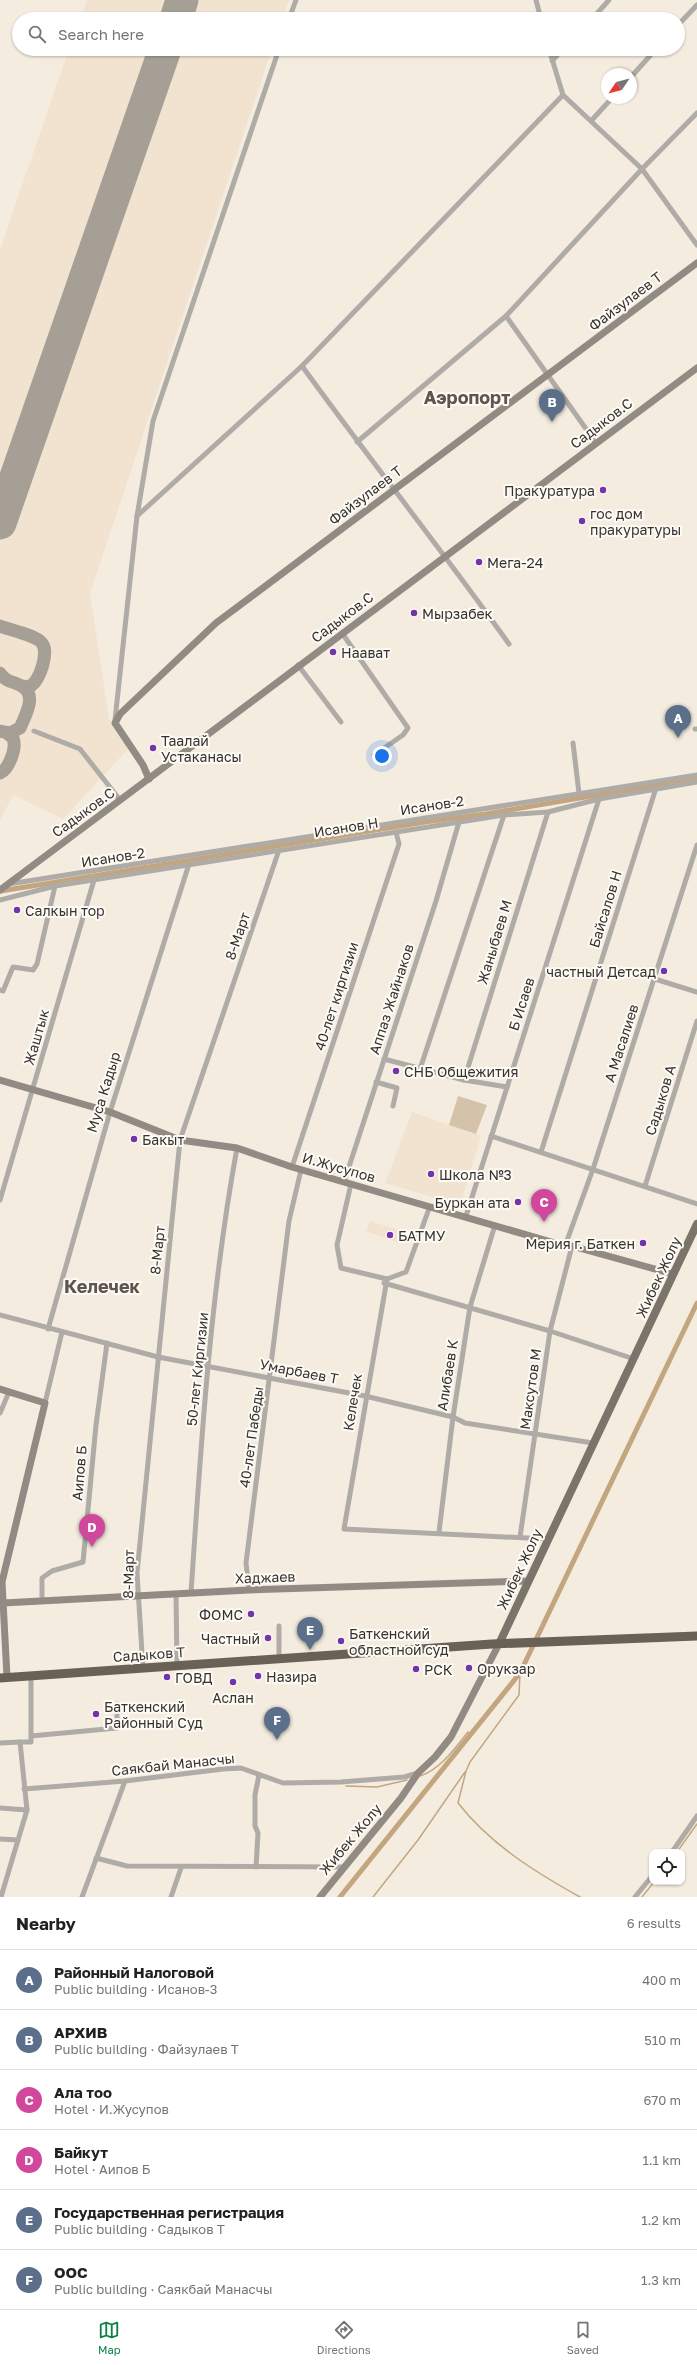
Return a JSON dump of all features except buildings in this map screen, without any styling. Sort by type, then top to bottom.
[{"type":"highway","name":"Садыков Т","points":[[3,1677],[495,1644],[697,1636]]},
{"type":"main road","name":"Жибек Жолу","points":[[495,1644],[528,1581],[697,1224]]},
{"type":"street","points":[[292,12],[296,0]]},
{"type":"street","points":[[536,0],[539,12]]},
{"type":"street","points":[[599,12],[610,0]]},
{"type":"street","points":[[685,18],[697,5]]},
{"type":"street","points":[[149,779],[143,765],[115,723],[137,516],[153,421],[277,56]]},
{"type":"street","points":[[551,56],[563,95],[642,169],[697,245]]},
{"type":"street","points":[[552,61],[557,56]]},
{"type":"street","points":[[637,70],[650,56]]},
{"type":"street","points":[[137,516],[302,366],[563,95]]},
{"type":"street","points":[[591,121],[607,104]]},
{"type":"street","points":[[357,442],[506,316],[642,169],[697,113]]},
{"type":"street","name":"Файзулаев Т","points":[[115,723],[120,714],[216,623],[697,263]]},
{"type":"street","points":[[506,316],[549,374],[596,443]]},
{"type":"street","points":[[302,366],[393,491],[446,556],[509,644]]},
{"type":"street","name":"Садыков.С","points":[[3,887],[697,368]]},
{"type":"street","points":[[342,633],[408,728],[403,735],[374,755]]},
{"type":"street","points":[[298,665],[342,722]]},
{"type":"street","points":[[34,731],[80,749],[120,800]]},
{"type":"street","points":[[573,743],[579,793]]},
{"type":"street","name":"Исанов-2","points":[[3,887],[697,775]]},
{"type":"street","name":"Исанов Н","points":[[0,900],[55,886],[189,864],[504,815],[548,812],[599,799],[697,782]]},
{"type":"street","name":"Байсалов Н","points":[[541,1152],[656,788]]},
{"type":"street","name":"Б Исаев","points":[[466,1216],[599,799]]},
{"type":"street","name":"Жаныбаев М","points":[[464,1080],[548,812]]},
{"type":"street","points":[[420,1069],[504,815]]},
{"type":"street","name":"Аппаз Жайнаков","points":[[385,1281],[341,1268],[337,1245],[347,1183],[376,1082],[436,902],[459,822]]},
{"type":"street","name":"40-лет киргизии","points":[[292,1167],[399,844],[396,832]]},
{"type":"street","name":"А Масалиев","points":[[568,1246],[697,845]]},
{"type":"street","name":"8-Март","points":[[143,1668],[137,1573],[180,1140],[279,850]]},
{"type":"street","name":"Муса Кадыр","points":[[48,1329],[110,1112],[189,864]]},
{"type":"street","name":"Жаштык","points":[[0,1200],[94,880]]},
{"type":"street","points":[[0,990],[3,991],[13,967],[33,970],[37,964],[55,886]]},
{"type":"street","points":[[655,978],[697,992]]},
{"type":"street","name":"Садыков А","points":[[645,1186],[697,1021]]},
{"type":"street","points":[[384,1059],[464,1080],[507,1087]]},
{"type":"street","name":"И.Жусупов","points":[[0,1080],[110,1112],[180,1140],[237,1148],[301,1170],[568,1246],[673,1274]]},
{"type":"street","points":[[376,1082],[397,1088],[393,1106]]},
{"type":"street","points":[[492,1136],[697,1204]]},
{"type":"street","name":"50-лет Киргизии","points":[[191,1593],[208,1366],[230,1186],[237,1148]]},
{"type":"street","name":"40-лет Пабеды","points":[[249,1590],[246,1563],[271,1378],[289,1221],[301,1170]]},
{"type":"street","points":[[385,1281],[406,1272],[430,1206]]},
{"type":"street","name":"Алибаев К","points":[[439,1532],[452,1417],[470,1307],[495,1225]]},
{"type":"street","name":"Максутов М","points":[[520,1537],[550,1331],[568,1246]]},
{"type":"street","points":[[385,1281],[550,1331],[634,1359]]},
{"type":"street","name":"Келечек","points":[[385,1281],[344,1529],[439,1532]]},
{"type":"street","name":"Умарбаев Т","points":[[0,1315],[158,1357],[365,1396],[452,1417],[465,1423],[593,1443]]},
{"type":"street","points":[[3,1677],[2,1582],[62,1332]]},
{"type":"street","name":"Аипов Б","points":[[42,1601],[42,1578],[52,1571],[83,1562],[96,1425],[106,1343]]},
{"type":"street","points":[[0,1389],[45,1403]]},
{"type":"street","points":[[0,1413],[9,1392]]},
{"type":"street","points":[[439,1532],[548,1539]]},
{"type":"street","name":"Хаджаев","points":[[3,1603],[249,1590],[528,1581]]},
{"type":"street","points":[[176,1594],[177,1666]]},
{"type":"street","points":[[279,1626],[279,1659]]},
{"type":"street","name":"Жибек Жолу","points":[[320,1897],[401,1798],[418,1773],[435,1757],[451,1737],[495,1644]]},
{"type":"street","points":[[0,1743],[31,1742],[31,1676]]},
{"type":"street","points":[[31,1736],[118,1728],[117,1704]]},
{"type":"street","points":[[1,1897],[27,1810],[20,1742]]},
{"type":"street","name":"Саякбай Манасчы","points":[[24,1789],[125,1781],[241,1768],[283,1783],[342,1782],[404,1777],[418,1773]]},
{"type":"street","points":[[256,1867],[258,1833],[255,1826],[255,1795],[259,1775]]},
{"type":"street","points":[[82,1897],[125,1781]]},
{"type":"street","points":[[0,1808],[27,1810]]},
{"type":"street","points":[[674,1849],[697,1816]]},
{"type":"street","points":[[0,1838],[18,1840]]},
{"type":"street","points":[[96,1858],[127,1866],[181,1868],[208,1866],[344,1867]]},
{"type":"street","points":[[171,1897],[181,1868]]},
{"type":"street","points":[[635,1897],[649,1880]]},
{"type":"shaded area","points":[[87,0],[289,0],[285,12],[83,12]]},
{"type":"shaded area","points":[[67,56],[270,56],[90,593],[109,719],[129,748],[63,819],[13,795],[0,821],[0,249]]},
{"type":"shaded area","points":[[458,1096],[487,1105],[476,1134],[449,1125]]},
{"type":"shaded area","points":[[412,1112],[481,1136],[460,1205],[385,1183]]},
{"type":"shaded area","name":"БАТМУ","points":[[370,1221],[402,1231],[399,1243],[366,1231]]},
{"type":"waterway","points":[[1,891],[425,822],[486,814],[697,778]]},
{"type":"waterway","points":[[340,1897],[520,1673],[697,1303]]},
{"type":"waterway","points":[[520,1673],[519,1695],[470,1762],[466,1771],[458,1803],[484,1831],[514,1856],[546,1878],[580,1897]]},
{"type":"waterway","points":[[420,1776],[428,1773],[441,1763],[468,1732],[472,1735]]},
{"type":"waterway","points":[[373,1897],[418,1840],[465,1772]]},
{"type":"waterway","points":[[346,1786],[377,1787],[407,1780]]},
{"type":"waterway","points":[[679,1849],[697,1824]]},
{"type":"waterway","points":[[642,1897],[652,1885]]},
{"type":"taxiway","points":[[0,626],[38,639],[44,646],[43,666],[37,679],[30,686],[26,687],[10,681],[0,673]]},
{"type":"taxiway","points":[[0,731],[10,733],[20,728],[30,701],[27,691],[23,687]]},
{"type":"taxiway","points":[[0,773],[9,763],[14,747],[13,738],[7,733]]},
{"type":"runway","points":[[178,12],[182,0]]},
{"type":"runway","points":[[0,523],[163,56]]},
{"type":"place","name":"АРХИВ","points":[[552,422]]},
{"type":"place","name":"Пракуратура","points":[[603,490]]},
{"type":"place","name":"гос дом пракуратуры","points":[[582,521]]},
{"type":"place","name":"Мега-24","points":[[479,562]]},
{"type":"place","name":"Мырзабек","points":[[414,613]]},
{"type":"place","name":"Наават","points":[[333,652]]},
{"type":"place","name":"Районный Налоговой","points":[[678,738]]},
{"type":"place","name":"Таалай Устаканасы","points":[[153,748]]},
{"type":"place","name":"Салкын тор","points":[[17,910]]},
{"type":"place","name":"частный Детсад","points":[[664,971]]},
{"type":"place","name":"СНБ Общежития","points":[[396,1071]]},
{"type":"place","name":"Бакыт","points":[[134,1139]]},
{"type":"place","name":"Школа №3","points":[[431,1174]]},
{"type":"place","name":"Буркан ата","points":[[518,1202]]},
{"type":"place","name":"Ала тоо","points":[[544,1222]]},
{"type":"place","name":"БАТМУ","points":[[390,1235]]},
{"type":"place","name":"Мерия г. Бaткен","points":[[643,1243]]},
{"type":"place","name":"Байкут","points":[[92,1547]]},
{"type":"place","name":"ФОМС","points":[[251,1614]]},
{"type":"place","name":"Частный","points":[[268,1638]]},
{"type":"place","name":"Баткенский областной суд","points":[[341,1641]]},
{"type":"place","name":"Государственная регистрация","points":[[310,1650]]},
{"type":"place","name":"Орукзар","points":[[469,1668]]},
{"type":"place","name":"РСК","points":[[416,1669]]},
{"type":"place","name":"Назира","points":[[258,1676]]},
{"type":"place","name":"ГОВД","points":[[167,1677]]},
{"type":"place","name":"Аслан","points":[[233,1682]]},
{"type":"place","name":"Баткенский Районный Суд","points":[[96,1714]]},
{"type":"place","name":"ООС","points":[[277,1740]]},
{"type":"district","name":"Аэропорт","points":[[467,397]]},
{"type":"district","name":"Келечек","points":[[102,1286]]}]
